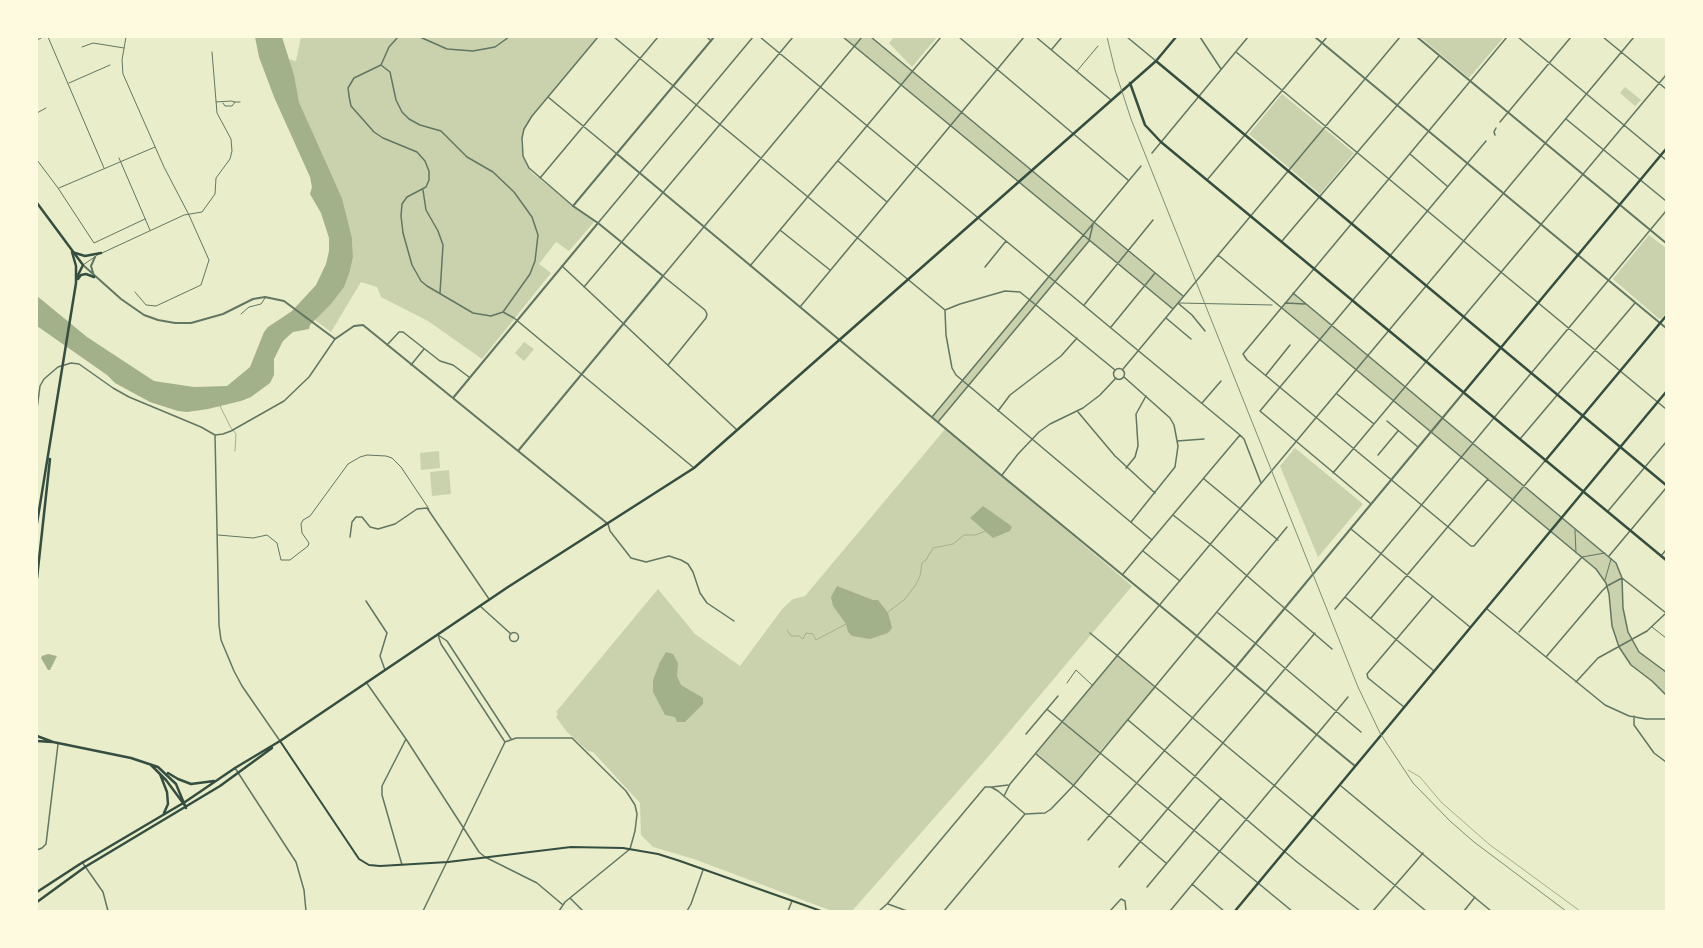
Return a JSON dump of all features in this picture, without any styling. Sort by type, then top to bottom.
[{"type":"main road","points":[[37,892],[82,862],[183,803],[235,768],[280,741],[480,606],[694,468],[1156,61],[1176,37]]},
{"type":"main road","points":[[1156,61],[1644,467],[1666,487]]},
{"type":"main road","points":[[1130,83],[1144,124],[1161,142],[1666,560]]},
{"type":"main road","points":[[1464,392],[1666,149]]},
{"type":"main road","points":[[37,204],[83,265],[76,283]]},
{"type":"main road","points":[[72,252],[85,256],[101,253]]},
{"type":"main road","points":[[37,523],[76,283],[76,266],[72,252]]},
{"type":"main road","points":[[76,283],[84,274],[90,274],[94,277]]},
{"type":"main road","points":[[1545,461],[1666,316]]},
{"type":"main road","points":[[1234,911],[1666,392]]},
{"type":"main road","points":[[37,578],[52,436]]},
{"type":"main road","points":[[37,736],[53,742]]},
{"type":"main road","points":[[37,741],[53,742],[144,761],[178,780],[191,784],[218,780]]},
{"type":"main road","points":[[37,902],[85,867],[186,808],[239,774],[280,741]]},
{"type":"main road","points":[[280,741],[361,860],[375,866],[448,862],[569,847],[630,849],[658,854],[821,911]]},
{"type":"main road","points":[[159,770],[186,808]]},
{"type":"main road","points":[[159,770],[176,784],[183,803]]},
{"type":"main road","points":[[159,770],[167,792],[168,804],[164,813]]},
{"type":"street","points":[[37,40],[43,37]]},
{"type":"street","points":[[48,37],[104,168]]},
{"type":"street","points":[[126,37],[122,64],[123,74],[174,190],[189,215],[209,260],[201,286],[152,307],[143,304],[135,292]]},
{"type":"street","points":[[381,65],[390,72],[396,100],[402,112],[409,119],[420,125],[441,131],[467,157],[493,172],[514,192],[534,221],[538,231],[535,261],[530,274],[503,312],[491,316],[480,315],[440,294],[421,281],[412,265],[403,232],[401,216],[402,204],[407,197],[423,190],[429,180],[429,171],[421,156],[405,146],[383,138],[374,132],[351,106],[348,88],[354,78],[381,65],[389,47],[398,37]]},
{"type":"street","points":[[420,37],[447,49],[473,51],[495,47],[509,37]]},
{"type":"street","points":[[598,37],[529,119],[522,138],[525,161],[531,172],[573,206],[622,242],[705,310],[707,314],[706,318],[668,365]]},
{"type":"street","points":[[614,37],[945,310],[946,335],[954,373],[1152,540]]},
{"type":"street","points":[[539,178],[658,37]]},
{"type":"street","points":[[707,37],[711,41]]},
{"type":"street","points":[[573,206],[714,37]]},
{"type":"street","points":[[453,398],[753,37]]},
{"type":"street","points":[[760,37],[1240,435],[1244,439],[1261,483]]},
{"type":"street","points":[[584,286],[793,37]]},
{"type":"street","points":[[842,37],[1173,309]]},
{"type":"street","points":[[518,451],[862,37]]},
{"type":"street","points":[[871,37],[1183,296]]},
{"type":"street","points":[[750,266],[941,37]]},
{"type":"street","points":[[959,37],[1128,180]]},
{"type":"street","points":[[800,307],[1024,37]]},
{"type":"street","points":[[1036,37],[1111,100]]},
{"type":"street","points":[[1052,50],[1062,37]]},
{"type":"street","points":[[1127,37],[1156,61]]},
{"type":"street","points":[[1200,37],[1221,70]]},
{"type":"street","points":[[1152,153],[1247,37]]},
{"type":"street","points":[[1315,37],[1666,328]]},
{"type":"street","points":[[1207,180],[1327,37]]},
{"type":"street","points":[[1115,370],[1119,368],[1123,369],[1139,351],[1183,296],[1400,37]]},
{"type":"street","points":[[1417,37],[1666,243]]},
{"type":"street","points":[[1507,37],[1243,354],[1391,480],[1473,546],[1545,461]]},
{"type":"street","points":[[1518,37],[1666,160]]},
{"type":"street","points":[[1500,122],[1571,37]]},
{"type":"street","points":[[1602,37],[1666,90]]},
{"type":"street","points":[[1004,796],[1010,784],[1634,37]]},
{"type":"street","points":[[82,47],[93,43],[124,48]]},
{"type":"street","points":[[1077,72],[1098,46]]},
{"type":"street","points":[[212,52],[216,102],[220,119],[230,139],[232,154],[216,178],[215,194],[202,212],[184,215],[150,230],[101,253],[83,265],[94,277],[121,299],[144,315],[158,320],[175,323],[191,323],[207,319],[253,299],[265,297],[284,302],[335,339]]},
{"type":"street","points":[[1236,52],[1666,409]]},
{"type":"street","points":[[1282,241],[1439,56]]},
{"type":"street","points":[[69,84],[110,65]]},
{"type":"street","points":[[1333,473],[1666,75]]},
{"type":"street","points":[[548,97],[938,422],[1355,766]]},
{"type":"street","points":[[223,103],[225,101],[240,102]]},
{"type":"street","points":[[216,102],[223,103],[225,106],[232,106],[235,102]]},
{"type":"street","points":[[37,113],[46,108]]},
{"type":"street","points":[[1566,119],[1666,201]]},
{"type":"street","points":[[1495,135],[1494,132],[1496,128]]},
{"type":"street","points":[[1370,504],[1260,411],[1486,140]]},
{"type":"street","points":[[58,188],[155,147]]},
{"type":"street","points":[[1410,154],[1447,186]]},
{"type":"street","points":[[119,158],[150,230]]},
{"type":"street","points":[[37,160],[58,188],[94,243],[145,219]]},
{"type":"street","points":[[838,161],[887,202]]},
{"type":"street","points":[[932,417],[1141,166]]},
{"type":"street","points":[[423,190],[426,210],[438,231],[443,245],[440,294]]},
{"type":"street","points":[[1335,609],[1666,211]]},
{"type":"street","points":[[1084,305],[1117,263],[1154,220]]},
{"type":"street","points":[[938,422],[1089,241],[1094,222]]},
{"type":"street","points":[[780,230],[830,271]]},
{"type":"street","points":[[985,267],[1006,241]]},
{"type":"street","points":[[1218,255],[1320,338],[1356,370],[1462,456],[1550,532],[1596,569],[1605,581],[1612,626],[1619,647],[1631,665],[1652,681],[1666,695]]},
{"type":"street","points":[[94,257],[91,266],[94,277]]},
{"type":"street","points":[[562,266],[737,430]]},
{"type":"street","points":[[1110,328],[1155,273]]},
{"type":"street","points":[[945,310],[1005,291],[1020,292],[1115,370]]},
{"type":"street","points":[[1293,293],[1611,558],[1618,566],[1622,578],[1624,616],[1632,640],[1639,652],[1666,672]]},
{"type":"street","points":[[241,314],[249,307],[261,304],[265,297]]},
{"type":"street","points":[[1520,439],[1635,302]]},
{"type":"street","points":[[1178,303],[1272,306]]},
{"type":"street","points":[[1178,303],[1192,315],[1205,331]]},
{"type":"street","points":[[1285,303],[1305,304]]},
{"type":"street","points":[[503,312],[694,468]]},
{"type":"street","points":[[1166,318],[1191,339]]},
{"type":"street","points":[[37,409],[40,383],[58,367],[71,363],[79,364],[113,388],[129,397],[201,427],[215,435],[223,434],[284,401],[297,391],[309,377],[335,339],[361,324],[608,524],[610,531],[631,558],[646,562],[669,556],[688,564],[693,572],[700,593],[707,603],[734,621]]},
{"type":"street","points":[[387,345],[401,331],[441,362],[453,365],[469,377]]},
{"type":"street","points":[[998,411],[1010,395],[1025,382],[1044,370],[1061,356],[1076,338]]},
{"type":"street","points":[[1266,375],[1290,346]]},
{"type":"street","points":[[411,365],[424,349]]},
{"type":"street","points":[[1123,369],[1125,373],[1124,377]]},
{"type":"street","points":[[1115,370],[1114,374],[1116,378]]},
{"type":"street","points":[[1002,475],[1031,439],[1050,424],[1078,411],[1100,395],[1116,378],[1120,379],[1124,377]]},
{"type":"street","points":[[1124,377],[1170,418],[1174,425],[1178,455],[1175,467],[1131,522]]},
{"type":"street","points":[[1202,403],[1221,381]]},
{"type":"street","points":[[1088,840],[1236,667],[1464,392]]},
{"type":"street","points":[[1337,393],[1374,424]]},
{"type":"street","points":[[1126,468],[1135,457],[1138,446],[1136,414],[1146,396]]},
{"type":"street","points":[[1078,411],[1100,440],[1126,468],[1155,493]]},
{"type":"street","points":[[1386,421],[1418,447]]},
{"type":"street","points":[[1378,455],[1398,431]]},
{"type":"street","points":[[215,435],[219,625],[221,640],[234,672],[242,686],[280,741]]},
{"type":"street","points":[[1123,574],[1240,435]]},
{"type":"street","points":[[1177,441],[1204,439]]},
{"type":"street","points":[[1608,512],[1666,442]]},
{"type":"street","points":[[218,535],[253,538],[267,535],[277,543],[281,560],[290,560],[308,546],[302,533],[301,527],[303,520],[310,516],[348,464],[360,456],[386,456],[392,458],[401,467],[490,600]]},
{"type":"street","points":[[1203,479],[1241,508],[1278,540]]},
{"type":"street","points":[[1371,618],[1488,479]]},
{"type":"street","points":[[1609,556],[1666,487]]},
{"type":"street","points":[[350,537],[352,522],[356,517],[362,517],[370,527],[378,529],[395,524],[416,509],[429,509]]},
{"type":"street","points":[[1173,515],[1285,607],[1332,649]]},
{"type":"street","points":[[991,787],[1025,814],[1045,813],[1052,809],[1073,786],[1099,752],[1156,688],[1278,540],[1287,527]]},
{"type":"street","points":[[1351,528],[1470,627]]},
{"type":"street","points":[[1574,528],[1576,553]]},
{"type":"street","points":[[1661,556],[1666,550]]},
{"type":"street","points":[[1143,551],[1180,581]]},
{"type":"street","points":[[1518,633],[1582,557],[1605,554]]},
{"type":"street","points":[[1605,581],[1611,558]]},
{"type":"street","points":[[1546,658],[1606,586],[1622,578]]},
{"type":"street","points":[[1576,682],[1591,664],[1652,627],[1666,613],[1622,578]]},
{"type":"street","points":[[1404,707],[1367,676],[1433,596]]},
{"type":"street","points":[[1345,597],[1434,671]]},
{"type":"street","points":[[366,601],[387,633],[380,654],[380,661],[385,670]]},
{"type":"street","points":[[480,606],[510,634],[512,640],[518,639],[519,637],[517,633],[510,634]]},
{"type":"street","points":[[1486,608],[1605,705],[1634,716],[1666,719]]},
{"type":"street","points":[[1218,613],[1256,643],[1361,732]]},
{"type":"street","points":[[1652,627],[1666,638]]},
{"type":"street","points":[[1090,633],[1273,786],[1313,817],[1426,911]]},
{"type":"street","points":[[1119,867],[1315,633]]},
{"type":"street","points":[[438,635],[447,641],[511,739]]},
{"type":"street","points":[[438,635],[441,644],[505,742]]},
{"type":"street","points":[[1067,683],[1076,670],[1093,685]]},
{"type":"street","points":[[366,682],[406,738],[464,826],[473,844],[485,858],[532,880],[563,905]]},
{"type":"street","points":[[1026,734],[1048,710],[1058,696]]},
{"type":"street","points":[[1170,911],[1348,697]]},
{"type":"street","points":[[1048,710],[1292,911]]},
{"type":"street","points":[[1634,716],[1634,725],[1654,753],[1666,762]]},
{"type":"street","points":[[1128,719],[1284,851],[1360,911]]},
{"type":"street","points":[[423,911],[505,742],[511,739],[568,737],[577,742],[626,791],[635,805],[637,814],[635,831],[630,849],[570,898],[559,911]]},
{"type":"street","points":[[402,865],[382,795],[382,786],[406,738]]},
{"type":"street","points":[[37,850],[46,844],[58,743]]},
{"type":"street","points":[[1036,754],[1166,863]]},
{"type":"street","points":[[235,768],[296,862],[304,890],[306,911]]},
{"type":"street","points":[[879,911],[887,904],[986,787],[1002,787],[1010,784]]},
{"type":"street","points":[[1339,784],[1491,911]]},
{"type":"street","points":[[1147,887],[1221,798]]},
{"type":"street","points":[[944,911],[1025,814]]},
{"type":"street","points":[[1373,911],[1423,853]]},
{"type":"street","points":[[82,862],[103,892],[108,911]]},
{"type":"street","points":[[687,911],[704,869]]},
{"type":"street","points":[[1192,884],[1224,911]]},
{"type":"street","points":[[570,898],[583,911]]},
{"type":"street","points":[[1464,911],[1475,898]]},
{"type":"street","points":[[1110,911],[1121,899],[1125,901],[1126,911]]},
{"type":"street","points":[[788,911],[792,901]]},
{"type":"street","points":[[887,904],[907,911]]},
{"type":"shaded area","points":[[255,37],[282,37],[294,75],[299,102],[342,198],[352,238],[353,257],[344,287],[331,304],[310,325],[309,329],[293,332],[283,341],[274,359],[274,375],[270,383],[251,397],[241,401],[208,409],[187,412],[178,411],[150,402],[115,383],[107,375],[37,326],[37,296],[87,337],[154,381],[194,387],[227,386],[250,367],[264,332],[268,327],[292,311],[316,285],[326,264],[329,251],[329,238],[321,213],[310,194],[312,187],[310,177],[274,97],[259,57]]},
{"type":"shaded area","points":[[301,37],[598,37],[532,116],[524,129],[521,143],[523,156],[531,172],[573,206],[595,221],[569,251],[556,242],[539,264],[551,273],[482,359],[428,321],[381,297],[377,287],[361,282],[331,332],[315,320],[350,271],[353,257],[352,238],[342,198],[299,102],[289,59],[296,61]]},
{"type":"shaded area","points":[[843,37],[871,37],[1183,297],[1173,309],[1089,241],[938,422],[932,417],[1082,235]]},
{"type":"shaded area","points":[[894,37],[937,37],[912,67],[889,43]]},
{"type":"shaded area","points":[[1420,37],[1504,37],[1469,78]]},
{"type":"shaded area","points":[[1625,87],[1641,100],[1635,106],[1620,93]]},
{"type":"shaded area","points":[[1282,94],[1354,153],[1320,194],[1249,134]]},
{"type":"shaded area","points":[[1649,235],[1666,248],[1666,313],[1661,319],[1613,279]]},
{"type":"shaded area","points":[[1293,293],[1616,563],[1622,578],[1623,608],[1628,632],[1639,652],[1666,672],[1666,695],[1627,660],[1619,647],[1612,626],[1609,594],[1606,583],[1600,573],[1281,307]]},
{"type":"shaded area","points":[[524,342],[534,349],[524,361],[515,353]]},
{"type":"shaded area","points":[[946,428],[1132,586],[988,757],[852,911],[832,911],[694,859],[653,847],[641,835],[640,803],[593,752],[588,751],[567,732],[556,717],[558,714],[556,712],[658,589],[695,634],[740,666],[783,608],[793,599],[805,596]]},
{"type":"shaded area","points":[[1295,448],[1363,504],[1318,557],[1280,466]]},
{"type":"shaded area","points":[[439,451],[440,468],[421,470],[420,453]]},
{"type":"shaded area","points":[[449,470],[451,494],[432,496],[430,472]]},
{"type":"shaded area","points":[[983,506],[1010,525],[1012,527],[1010,531],[993,538],[970,518]]},
{"type":"shaded area","points":[[837,586],[873,600],[878,600],[888,613],[892,628],[888,633],[870,639],[852,636],[848,632],[846,624],[833,606],[831,597]]},
{"type":"shaded area","points":[[666,652],[673,654],[678,663],[677,676],[681,685],[703,698],[703,704],[685,722],[677,722],[675,717],[665,715],[653,692],[653,680],[660,662]]},
{"type":"shaded area","points":[[48,654],[57,656],[50,670],[48,670],[41,658],[42,656]]},
{"type":"shaded area","points":[[1118,655],[1156,688],[1099,752],[1073,786],[1036,754]]},
{"type":"waterway","points":[[220,406],[231,428],[236,434],[235,451]]},
{"type":"waterway","points":[[888,612],[905,599],[915,586],[920,576],[922,563],[926,560],[933,548],[953,544],[964,535],[976,535],[985,531]]},
{"type":"waterway","points":[[787,630],[791,636],[799,636],[803,639],[806,633],[813,634],[816,640],[846,624]]},
{"type":"waterway","points":[[1408,770],[1420,777],[1441,802],[1490,845],[1580,911]]},
{"type":"railway","points":[[1107,37],[1115,70],[1131,119],[1358,687],[1380,733],[1413,783],[1450,821],[1474,842],[1566,911]]}]
